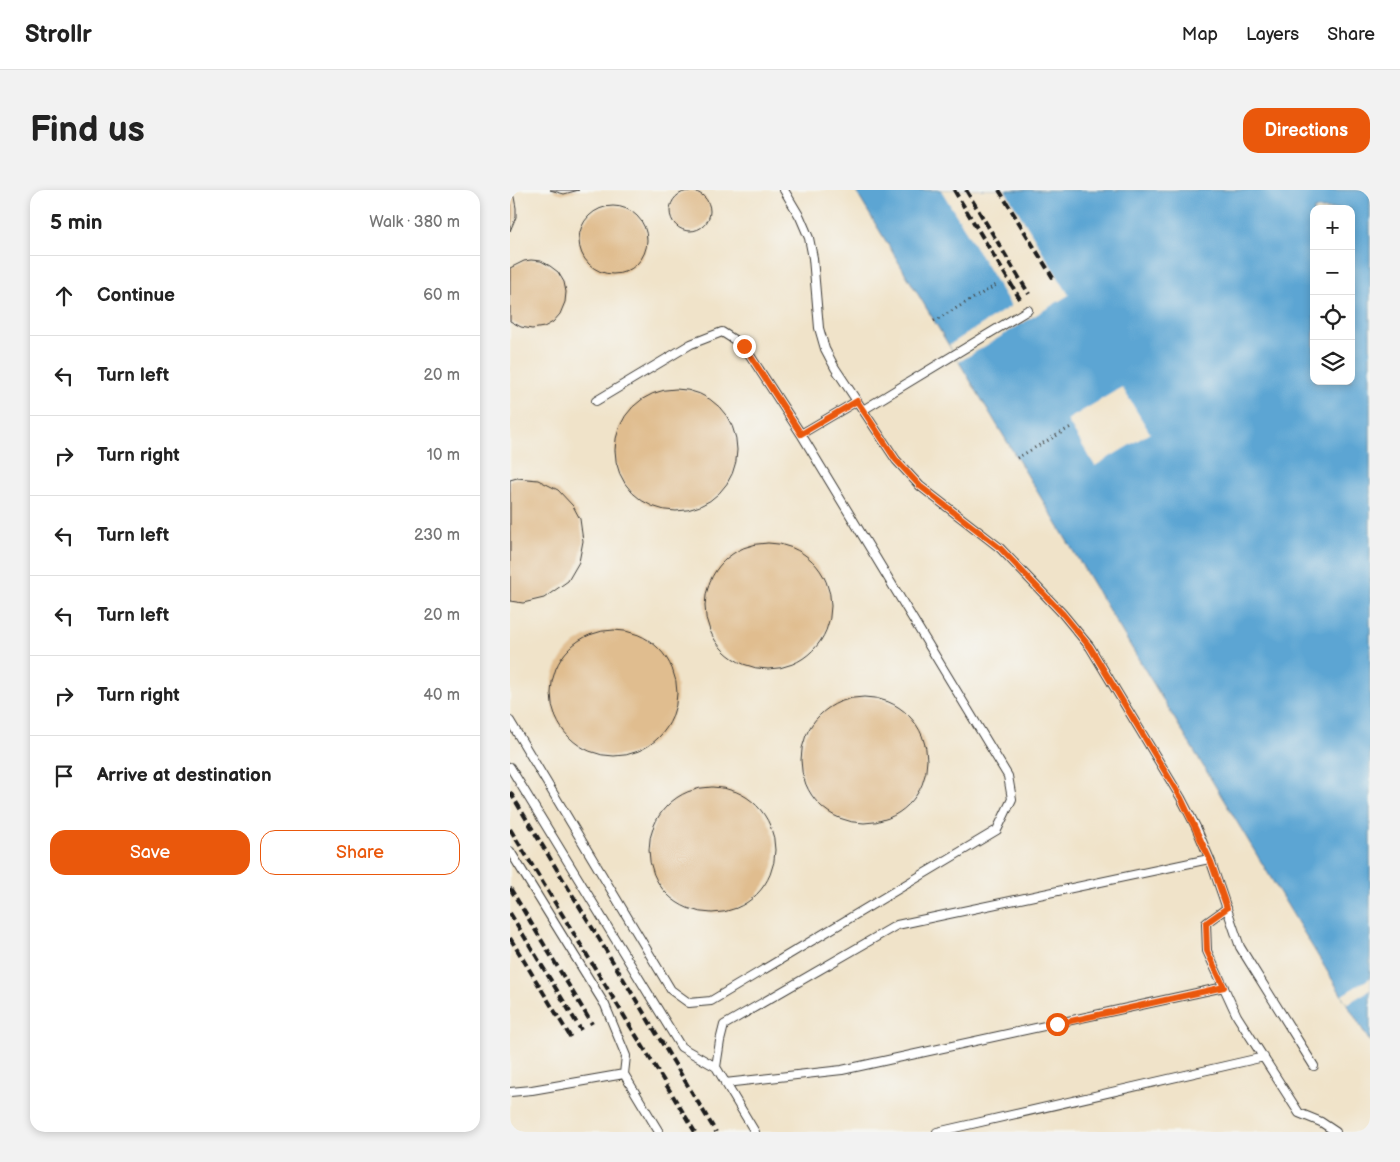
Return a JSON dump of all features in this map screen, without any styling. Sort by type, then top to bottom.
[{"type":"lane","points":[[784,190],[800,216],[809,238],[813,258],[819,328],[825,349],[835,368],[896,460],[920,486],[1000,548],[1062,613],[1090,647],[1181,798],[1209,859],[1240,947],[1314,1066]]},
{"type":"lane","points":[[863,410],[1028,310]]},
{"type":"lane","points":[[510,721],[670,990],[689,1003],[711,1001],[997,830],[1012,800],[1008,776],[801,434],[744,346],[722,332],[690,344],[596,401]]},
{"type":"lane","points":[[801,434],[857,401]]},
{"type":"lane","points":[[510,767],[681,1047],[716,1067],[755,1132]]},
{"type":"lane","points":[[510,850],[604,1004],[626,1056],[624,1074],[659,1132]]},
{"type":"lane","points":[[716,1067],[724,1025],[897,924],[1209,859]]},
{"type":"lane","points":[[1227,908],[1206,923],[1207,951],[1237,1016],[1299,1113],[1320,1122],[1336,1132]]},
{"type":"lane","points":[[725,1083],[842,1070],[1224,987]]},
{"type":"lane","points":[[937,1132],[1264,1058]]},
{"type":"lane","points":[[510,1092],[624,1074]]},
{"type":"path","points":[[934,321],[998,284]]},
{"type":"path","points":[[1017,458],[1070,426]]},
{"type":"water","points":[[855,190],[1370,190],[1370,1042]]},
{"type":"pier","points":[[941,190],[1005,190],[1069,295],[959,362],[949,345],[1011,306]]},
{"type":"pier","points":[[1122,387],[1150,433],[1095,466],[1067,420]]},
{"type":"pier","points":[[1370,978],[1370,990],[1347,1004],[1342,995]]},
{"type":"building","points":[[510,190],[514,197],[516,217],[510,231]]},
{"type":"building","points":[[550,190],[579,190],[564,194]]},
{"type":"building","points":[[694,191],[701,194],[707,200],[710,211],[709,219],[701,228],[694,231],[686,231],[679,228],[671,219],[670,207],[673,200],[682,192]]},
{"type":"building","points":[[613,206],[626,209],[637,216],[644,227],[647,240],[644,253],[637,264],[626,271],[613,274],[600,271],[589,264],[582,253],[579,240],[582,227],[589,216],[600,209]]},
{"type":"building","points":[[524,261],[541,261],[558,272],[564,282],[566,292],[565,302],[560,314],[553,322],[544,327],[532,329],[521,327],[510,321],[510,268]]},
{"type":"building","points":[[676,389],[699,394],[719,407],[732,427],[737,450],[732,473],[719,493],[699,506],[676,511],[653,506],[633,493],[620,473],[615,450],[620,427],[633,407],[653,394]]},
{"type":"building","points":[[517,478],[538,480],[558,490],[573,506],[580,519],[583,541],[579,562],[568,581],[544,598],[523,603],[510,601],[510,480]]},
{"type":"building","points":[[768,543],[792,548],[813,561],[826,582],[831,606],[826,630],[813,651],[792,664],[768,669],[744,664],[723,651],[710,630],[705,606],[710,582],[723,561],[744,548]]},
{"type":"building","points":[[614,630],[638,635],[658,649],[672,669],[677,693],[672,717],[658,737],[638,751],[614,756],[590,751],[570,737],[556,717],[551,693],[556,669],[570,649],[590,635]]},
{"type":"building","points":[[864,697],[888,702],[908,716],[922,736],[927,760],[922,784],[908,804],[888,818],[864,823],[840,818],[820,804],[806,784],[801,760],[806,736],[820,716],[840,702]]},
{"type":"building","points":[[712,787],[736,792],[756,806],[770,826],[775,850],[770,874],[756,894],[736,908],[712,913],[688,908],[668,894],[654,874],[649,850],[654,826],[668,806],[688,792]]},
{"type":"railway","points":[[954,190],[1020,299]]},
{"type":"railway","points":[[966,190],[1029,294]]},
{"type":"railway","points":[[999,190],[1053,278]]},
{"type":"railway","points":[[510,792],[716,1132]]},
{"type":"railway","points":[[510,829],[695,1132]]},
{"type":"railway","points":[[510,888],[592,1024]]},
{"type":"railway","points":[[510,913],[581,1030]]},
{"type":"railway","points":[[510,938],[571,1038]]},
{"type":"route","points":[[744,346],[801,434],[857,401],[896,460],[920,486],[1000,548],[1032,581],[1090,647],[1181,798],[1196,827],[1227,908],[1206,923],[1207,951],[1224,987],[1057,1024]]}]
